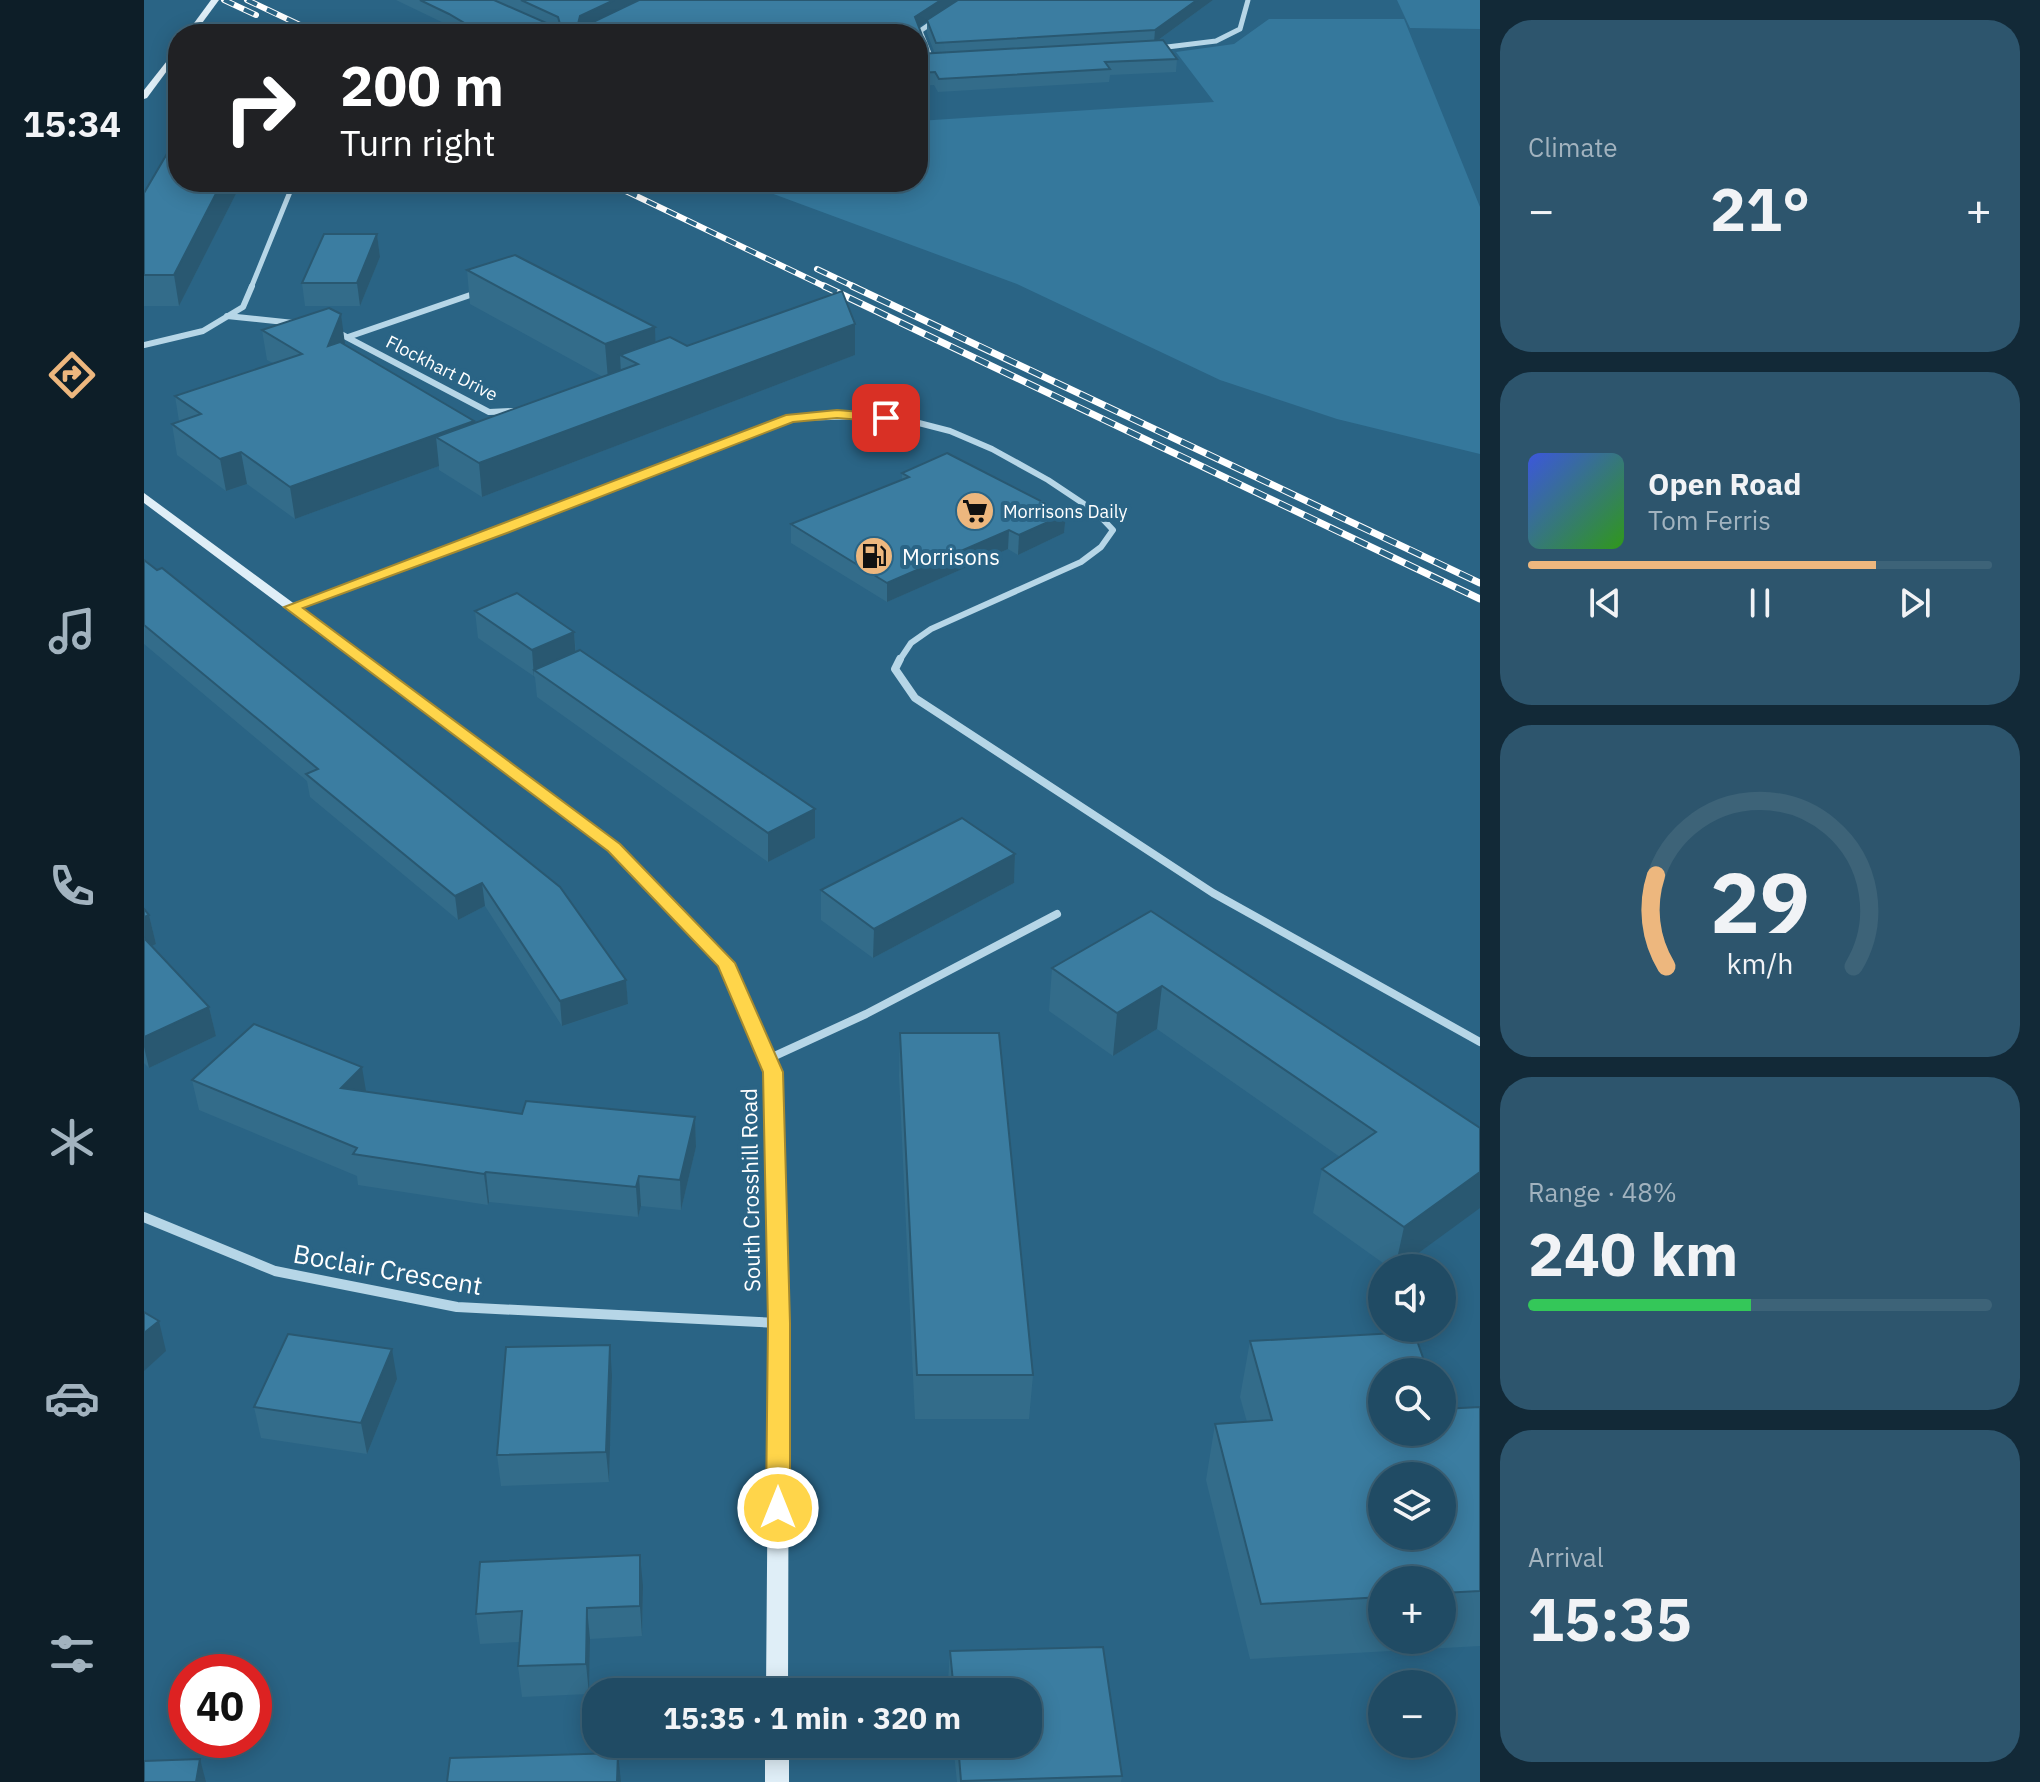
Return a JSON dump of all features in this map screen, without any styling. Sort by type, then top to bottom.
[{"type":"street","points":[[198,24],[215,0]]},
{"type":"street","points":[[1149,49],[1216,41],[1240,29],[1248,0]]},
{"type":"street","points":[[928,26],[942,16]]},
{"type":"street","points":[[928,51],[932,61]]},
{"type":"street","points":[[928,61],[947,60]]},
{"type":"street","points":[[144,96],[168,64]]},
{"type":"street","points":[[144,345],[203,331],[243,307],[290,192]]},
{"type":"street","name":"Flockhart Drive","points":[[348,337],[479,292]]},
{"type":"street","points":[[227,316],[298,324]]},
{"type":"street","name":"Flockhart Drive","points":[[326,327],[489,412],[521,411]]},
{"type":"street","points":[[291,607],[502,530],[791,418],[837,414],[886,418],[950,431],[1042,477],[1103,516],[1113,530],[1109,543],[1076,565],[956,617],[909,644],[895,669],[915,698],[1213,893],[1480,1042]]},
{"type":"street","name":"South Crosshill Road","points":[[144,497],[614,847],[726,963],[773,1072],[779,1323],[777,1678]]},
{"type":"street","points":[[768,1059],[866,1014],[1057,914]]},
{"type":"street","name":"Boclair Crescent","points":[[144,1217],[275,1271],[457,1307],[779,1323]]},
{"type":"street","points":[[777,1758],[777,1782]]},
{"type":"shaded area","points":[[1397,0],[1480,0],[1480,29],[1410,28]]},
{"type":"shaded area","points":[[1269,19],[1404,19],[1480,207],[1480,454],[1337,419],[1220,380],[1017,284],[768,192],[928,192],[928,120],[1214,102],[1176,52],[1234,44]]},
{"type":"building","points":[[420,0],[494,0],[548,24],[466,24]]},
{"type":"building","points":[[521,0],[614,0],[580,16],[578,24],[560,24],[558,17]]},
{"type":"building","points":[[639,0],[941,0],[915,17],[918,24],[589,24]]},
{"type":"building","points":[[958,0],[1197,0],[1155,30],[936,43],[927,20]]},
{"type":"building","points":[[1163,40],[1177,59],[1105,62],[1110,69],[939,79],[935,72],[928,72],[928,53]]},
{"type":"building","points":[[168,152],[168,192],[217,192],[174,275],[144,275],[144,193]]},
{"type":"building","points":[[324,234],[377,234],[357,283],[302,283]]},
{"type":"building","points":[[515,255],[655,327],[605,344],[467,270]]},
{"type":"building","points":[[842,291],[855,324],[479,463],[436,437],[638,364],[620,355],[670,337],[687,346]]},
{"type":"building","points":[[329,308],[341,314],[328,346],[340,342],[474,421],[290,487],[241,452],[220,459],[172,424],[201,414],[175,396],[302,354],[262,330]]},
{"type":"building","points":[[947,453],[1066,514],[1019,535],[1009,530],[887,583],[791,524],[909,477],[902,473]]},
{"type":"building","points":[[144,560],[157,570],[162,568],[560,887],[626,980],[560,1001],[482,883],[455,896],[306,774],[318,769],[144,625]]},
{"type":"building","points":[[517,593],[574,632],[532,650],[475,611]]},
{"type":"building","points":[[580,650],[815,809],[768,833],[534,670]]},
{"type":"building","points":[[962,818],[1015,854],[874,929],[821,890]]},
{"type":"building","points":[[1151,911],[1480,1128],[1480,1172],[1404,1227],[1322,1169],[1376,1132],[1162,986],[1117,1013],[1052,968]]},
{"type":"building","points":[[144,938],[209,1007],[144,1037]]},
{"type":"building","points":[[254,1024],[362,1067],[341,1088],[522,1114],[526,1101],[695,1117],[680,1180],[639,1176],[636,1187],[484,1174],[353,1154],[357,1148],[192,1080]]},
{"type":"building","points":[[900,1033],[999,1033],[1033,1375],[917,1375]]},
{"type":"building","points":[[144,1312],[159,1321],[144,1333]]},
{"type":"building","points":[[288,1334],[392,1349],[361,1423],[254,1407]]},
{"type":"building","points":[[1368,1335],[1368,1342],[1418,1342],[1423,1358],[1368,1358],[1368,1446],[1456,1446],[1456,1408],[1480,1407],[1480,1591],[1456,1592],[1456,1566],[1368,1566],[1368,1598],[1261,1604],[1215,1424],[1272,1420],[1250,1341]]},
{"type":"building","points":[[610,1345],[606,1452],[497,1455],[506,1347]]},
{"type":"building","points":[[640,1555],[640,1606],[587,1608],[586,1664],[518,1666],[522,1611],[476,1614],[480,1562]]},
{"type":"building","points":[[1103,1647],[1122,1776],[961,1781],[959,1758],[1042,1758],[1042,1678],[953,1678],[950,1651]]},
{"type":"building","points":[[582,1754],[582,1758],[618,1758],[617,1782],[447,1782],[450,1758]]},
{"type":"building","points":[[200,1759],[196,1782],[144,1782],[144,1761]]},
{"type":"railway","points":[[224,0],[256,15]]},
{"type":"railway","points":[[247,0],[298,24]]},
{"type":"railway","points":[[628,192],[828,288]]},
{"type":"railway","points":[[817,269],[857,288]]},
{"type":"railway","points":[[824,286],[1480,599]]},
{"type":"railway","points":[[852,286],[1480,583]]},
{"type":"place","name":"Morrisons Daily","points":[[975,511]]},
{"type":"place","name":"Morrisons","points":[[874,556]]},
{"type":"route","points":[[778,1508],[779,1323],[773,1072],[726,963],[614,847],[291,607],[502,530],[709,447],[791,418],[837,414],[886,418]]}]
